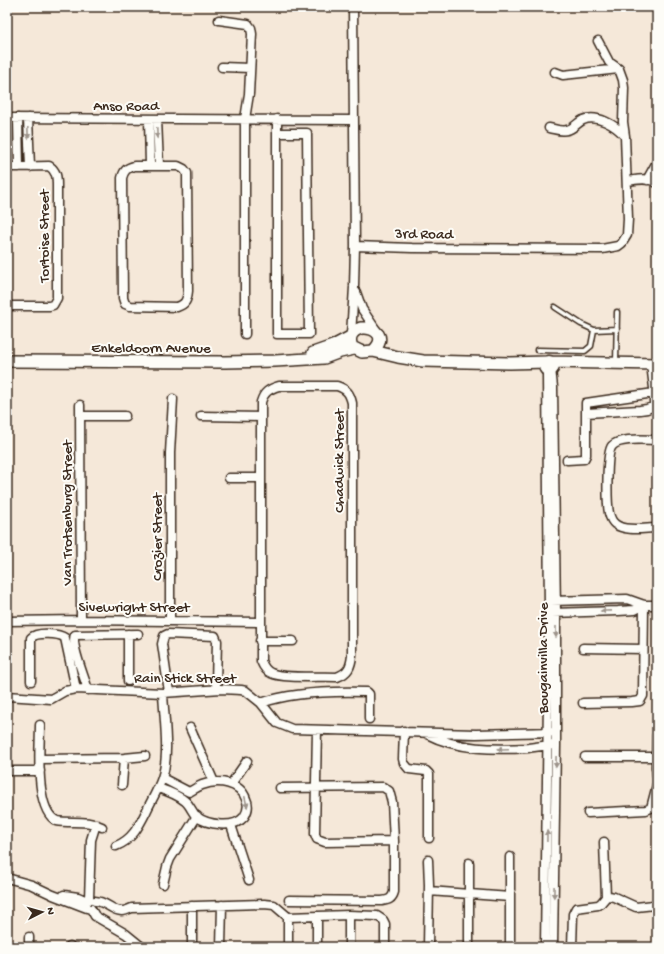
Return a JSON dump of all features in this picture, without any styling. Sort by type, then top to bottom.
[{"type":"street","points":[[353,7],[355,246],[350,343],[354,349]]},
{"type":"street","points":[[219,20],[248,24],[251,28],[249,94],[245,119],[245,334]]},
{"type":"street","points":[[598,41],[608,62],[619,69]]},
{"type":"street","points":[[222,67],[250,68]]},
{"type":"street","points":[[555,72],[563,74],[619,69]]},
{"type":"street","name":"3rd Road","points":[[355,246],[412,248],[608,249],[618,246],[627,235],[628,220],[625,136],[622,122],[624,88],[622,74],[619,69]]},
{"type":"street","name":"Anso Road","points":[[7,118],[353,120]]},
{"type":"street","points":[[18,118],[19,167]]},
{"type":"street","points":[[28,118],[30,166]]},
{"type":"street","points":[[150,166],[153,119]]},
{"type":"street","points":[[153,119],[158,166]]},
{"type":"street","points":[[277,119],[277,133],[277,334],[309,334],[307,133],[277,133]]},
{"type":"street","points":[[549,128],[565,131],[570,130],[581,121],[594,119],[612,125],[625,136]]},
{"type":"street","points":[[648,180],[657,162]]},
{"type":"street","name":"Tortoise Street","points":[[7,167],[49,166],[53,169],[57,178],[57,298],[53,305],[49,306],[7,306]]},
{"type":"street","points":[[134,166],[150,166],[178,166],[184,169],[187,173],[188,291],[187,300],[177,307],[130,306],[125,304],[123,298],[123,172],[127,168],[134,166]]},
{"type":"street","points":[[626,181],[654,180],[657,183]]},
{"type":"street","points":[[354,287],[362,309],[379,336],[398,357]]},
{"type":"street","name":"Enkeldoorn Avenue","points":[[296,359],[327,349],[351,336],[356,330],[366,328],[371,329],[379,336]]},
{"type":"street","points":[[373,351],[377,346],[379,336]]},
{"type":"street","name":"Enkeldoorn Avenue","points":[[7,361],[274,361],[324,358],[354,349],[365,352],[373,351],[423,361],[546,366],[564,363],[654,364]]},
{"type":"street","points":[[586,412],[647,409],[654,406],[654,364]]},
{"type":"street","name":"Bougainvilla Drive","points":[[546,366],[553,613],[553,947]]},
{"type":"street","name":"Chadwick Street","points":[[279,386],[337,386],[348,391],[352,403],[351,663],[344,674],[337,677],[280,676],[270,673],[264,668],[261,661],[261,478],[261,402],[264,393],[271,388],[279,386]]},
{"type":"street","points":[[567,460],[584,460],[586,455],[586,403],[654,393]]},
{"type":"street","name":"Crozier Street","points":[[170,620],[170,453],[173,399]]},
{"type":"street","name":"Van Trotsenburg Street","points":[[80,405],[81,620]]},
{"type":"street","points":[[80,416],[125,416]]},
{"type":"street","points":[[200,416],[261,417]]},
{"type":"street","points":[[657,440],[626,440],[619,441],[612,446],[609,452],[608,507],[612,521],[616,525],[625,528],[657,528]]},
{"type":"street","points":[[229,478],[261,478]]},
{"type":"street","points":[[552,601],[627,599],[644,605],[657,605]]},
{"type":"street","points":[[553,613],[635,610],[644,605]]},
{"type":"street","points":[[582,703],[640,701],[643,696],[644,605]]},
{"type":"street","name":"Sivewright Street","points":[[7,621],[170,620],[260,622]]},
{"type":"street","points":[[31,681],[31,638],[36,634],[57,634],[65,638],[76,689]]},
{"type":"street","points":[[128,634],[128,681]]},
{"type":"street","points":[[88,690],[75,646],[75,635],[138,634]]},
{"type":"street","points":[[116,846],[132,836],[143,818],[162,778],[165,745],[166,692],[162,644],[164,636],[168,634],[216,636],[216,684]]},
{"type":"street","points":[[260,641],[293,641]]},
{"type":"street","points":[[583,648],[644,649]]},
{"type":"street","name":"Rain Stick Street","points":[[7,696],[52,699],[65,691],[76,689],[166,692],[220,689],[241,690],[246,691],[261,703],[277,723],[282,726],[298,730],[404,731],[425,733],[552,732]]},
{"type":"street","points":[[261,703],[281,697],[335,692],[367,692],[369,694],[369,719]]},
{"type":"street","points":[[40,725],[40,771],[46,807],[53,818],[62,822],[90,823],[99,826],[91,840],[90,904],[95,916],[126,934],[142,947]]},
{"type":"street","points":[[190,728],[214,782]]},
{"type":"street","points":[[317,730],[315,788],[315,834],[317,839],[325,842],[394,841]]},
{"type":"street","points":[[404,731],[403,759],[406,767],[408,769],[426,771],[429,774],[429,838]]},
{"type":"street","name":"Rain Stick Street","points":[[425,733],[434,738],[458,745],[481,748],[507,749],[552,745]]},
{"type":"street","points":[[657,735],[657,775]]},
{"type":"street","name":"Bougainvilla Drive","points":[[545,947],[552,745]]},
{"type":"street","points":[[40,759],[124,758],[144,756]]},
{"type":"street","points":[[585,757],[656,757]]},
{"type":"street","points":[[122,785],[124,758]]},
{"type":"street","points":[[231,784],[247,761]]},
{"type":"street","points":[[7,771],[40,771]]},
{"type":"street","points":[[158,788],[185,800],[197,816],[213,823],[230,825],[235,824],[246,814],[248,803],[246,797],[240,790],[231,784],[225,782],[214,782],[201,785],[189,792],[162,778]]},
{"type":"street","points":[[169,792],[172,784]]},
{"type":"street","points":[[588,812],[646,810],[650,808],[657,785]]},
{"type":"street","points":[[280,788],[375,786],[386,788],[389,791],[392,802],[394,892],[389,900],[288,900]]},
{"type":"street","points":[[164,884],[170,859],[197,816]]},
{"type":"street","points":[[230,825],[249,880]]},
{"type":"street","points":[[572,947],[574,910],[580,906],[598,905],[606,897],[604,842]]},
{"type":"street","points":[[510,857],[510,947]]},
{"type":"street","points":[[428,860],[428,947]]},
{"type":"street","points":[[469,863],[469,947]]},
{"type":"street","points":[[7,878],[32,885],[53,895],[69,895],[78,897],[90,904],[104,902],[119,911],[132,908],[270,904],[274,905],[288,917],[372,915],[381,918],[385,924],[385,947]]},
{"type":"street","points":[[429,891],[510,897]]},
{"type":"street","points":[[606,897],[614,897],[636,907],[654,906]]},
{"type":"street","points":[[221,947],[222,905]]},
{"type":"street","points":[[192,906],[192,947]]},
{"type":"street","points":[[349,915],[349,947]]},
{"type":"street","points":[[317,916],[317,947]]},
{"type":"street","points":[[288,917],[288,947]]},
{"type":"street","points":[[29,937],[29,947]]},
{"type":"lane","points":[[555,307],[581,324],[594,330],[617,329]]},
{"type":"lane","points":[[616,364],[617,312]]},
{"type":"lane","points":[[537,350],[585,351],[591,346],[594,330]]}]
